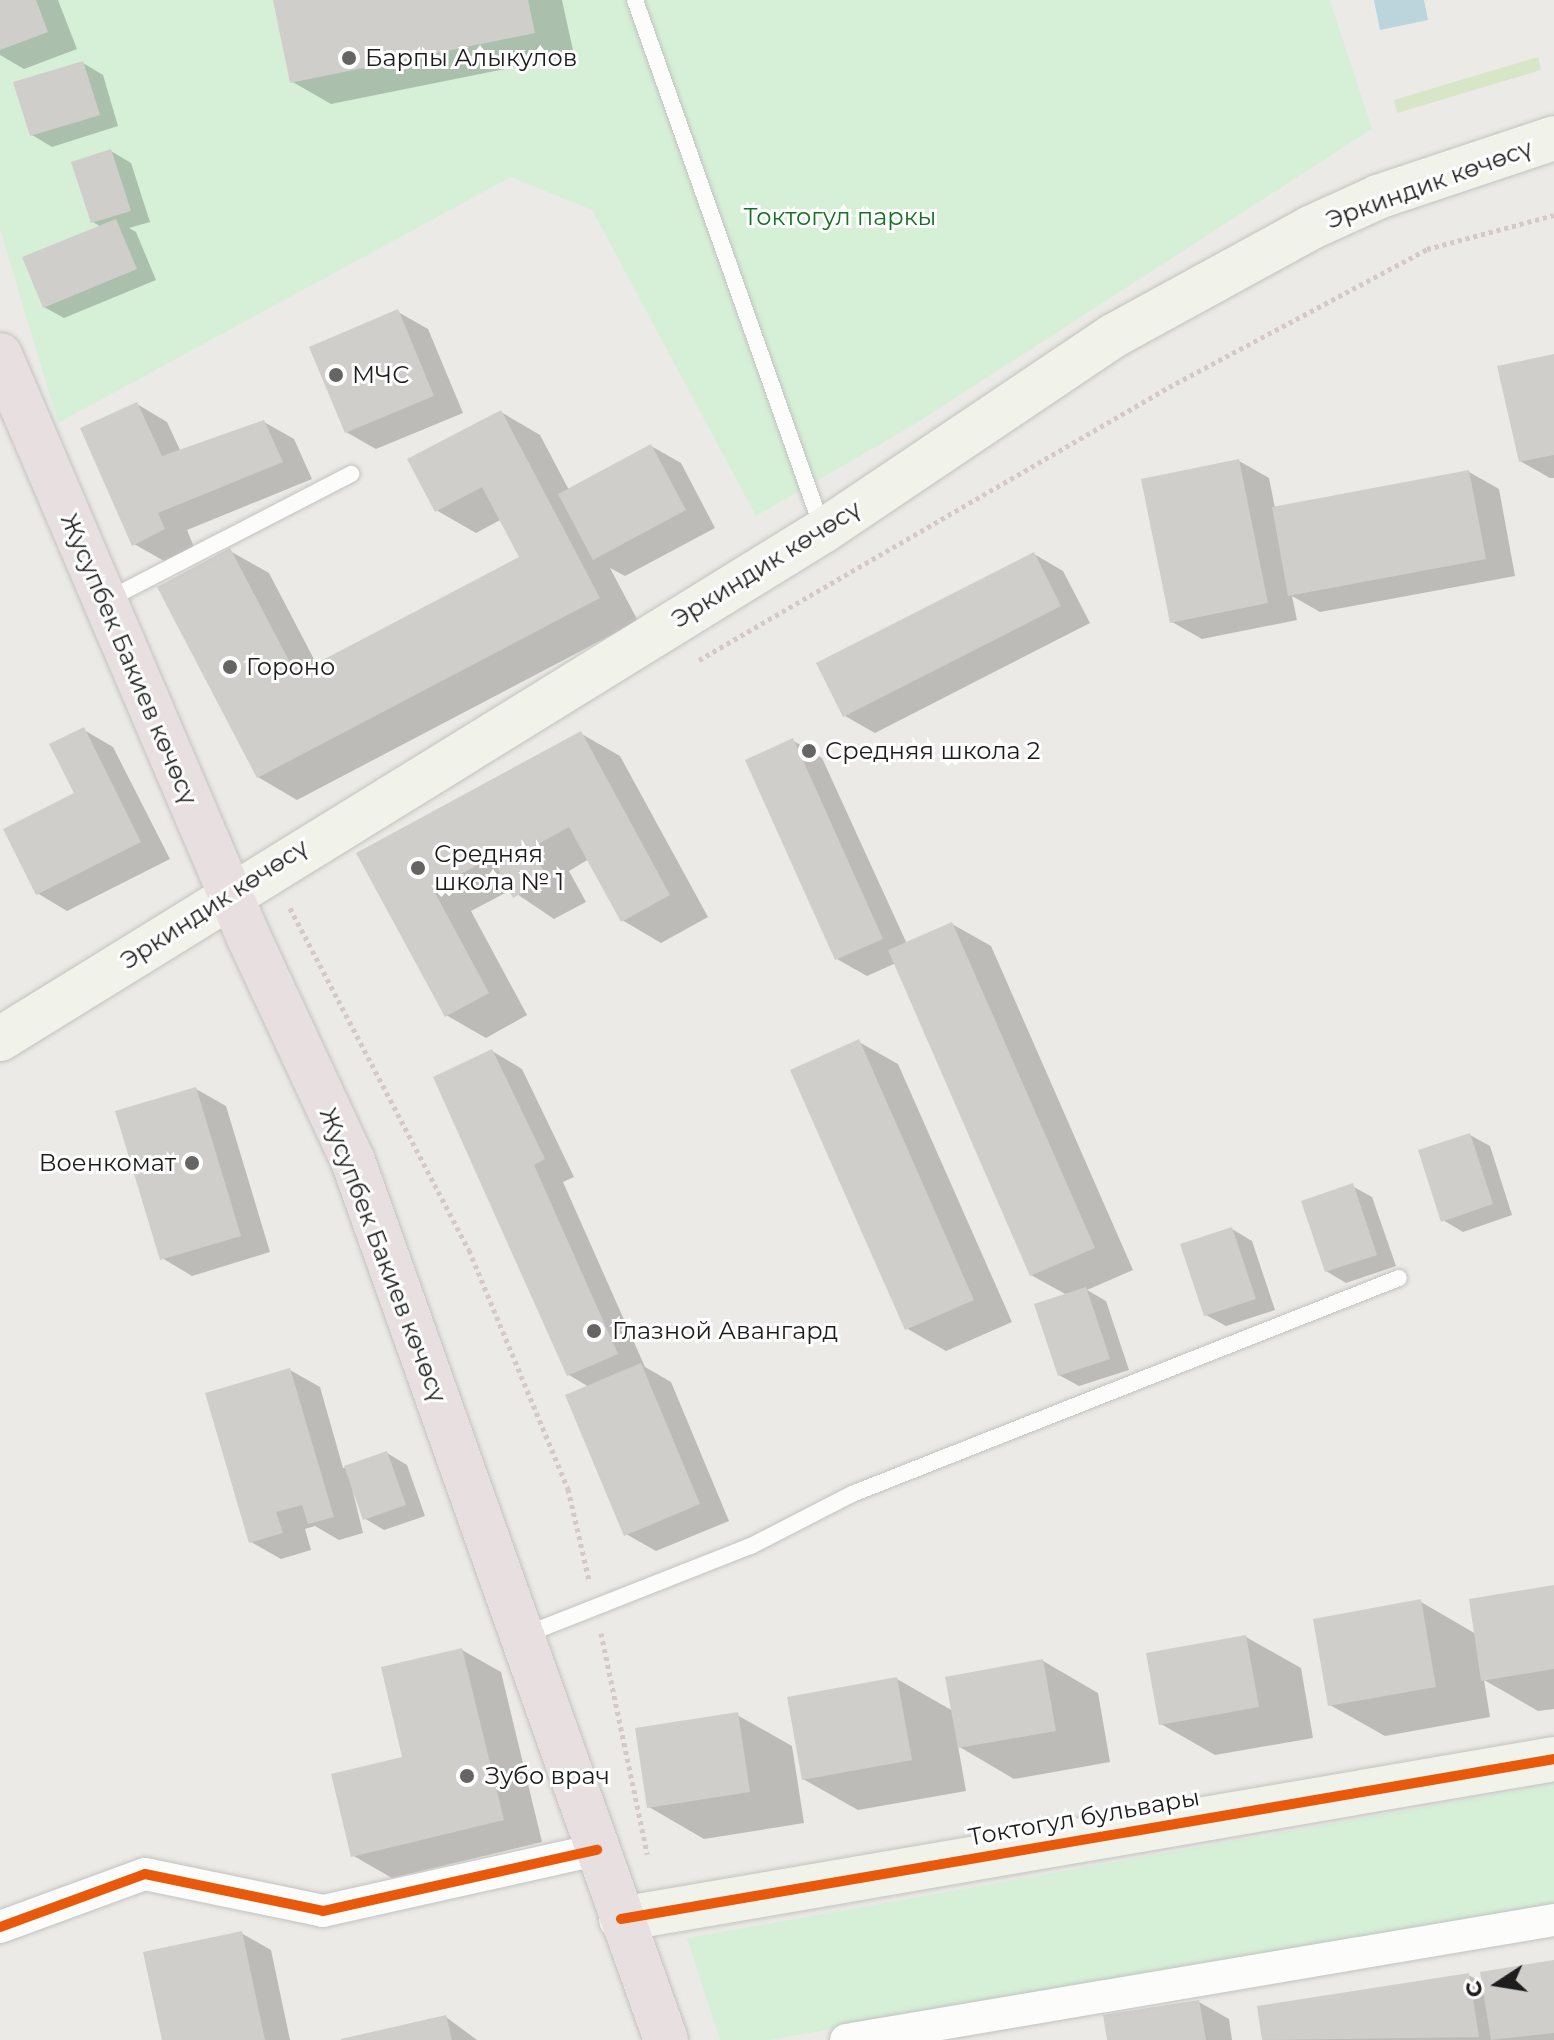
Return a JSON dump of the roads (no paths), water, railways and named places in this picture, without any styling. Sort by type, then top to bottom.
[{"type":"highway","name":"Жусупбек Бакиев көчөсү","points":[[0,355],[230,894],[353,1161],[666,2040]]},
{"type":"main road","name":"Эркиндик көчөсү","points":[[0,1039],[230,894],[823,531],[1113,336],[1310,228],[1378,197],[1554,138]]},
{"type":"main road","name":"Токтогул бульвары","points":[[621,1919],[1554,1759]]},
{"type":"street","points":[[0,1927],[145,1874],[323,1911],[597,1850]]},
{"type":"street","points":[[846,2040],[1554,1920]]},
{"type":"lane","points":[[635,0],[823,531]]},
{"type":"lane","points":[[103,602],[351,474]]},
{"type":"lane","points":[[521,1636],[751,1546],[852,1494],[1399,1278]]},
{"type":"water","points":[[1374,0],[1424,0],[1428,20],[1380,30]]},
{"type":"place","name":"Барпы Алыкулов","points":[[349,58]]},
{"type":"place","name":"МЧС","points":[[336,375]]},
{"type":"place","name":"Гороно","points":[[230,667]]},
{"type":"place","name":"Средняя школа 2","points":[[809,751]]},
{"type":"place","name":"Средняя школа № 1","points":[[418,868]]},
{"type":"place","name":"Военкомат","points":[[192,1163]]},
{"type":"place","name":"Глазной Авангард","points":[[594,1331]]},
{"type":"place","name":"Зубо врач","points":[[467,1776]]},
{"type":"park label","name":"Токтогул паркы","points":[[840,217]]}]
